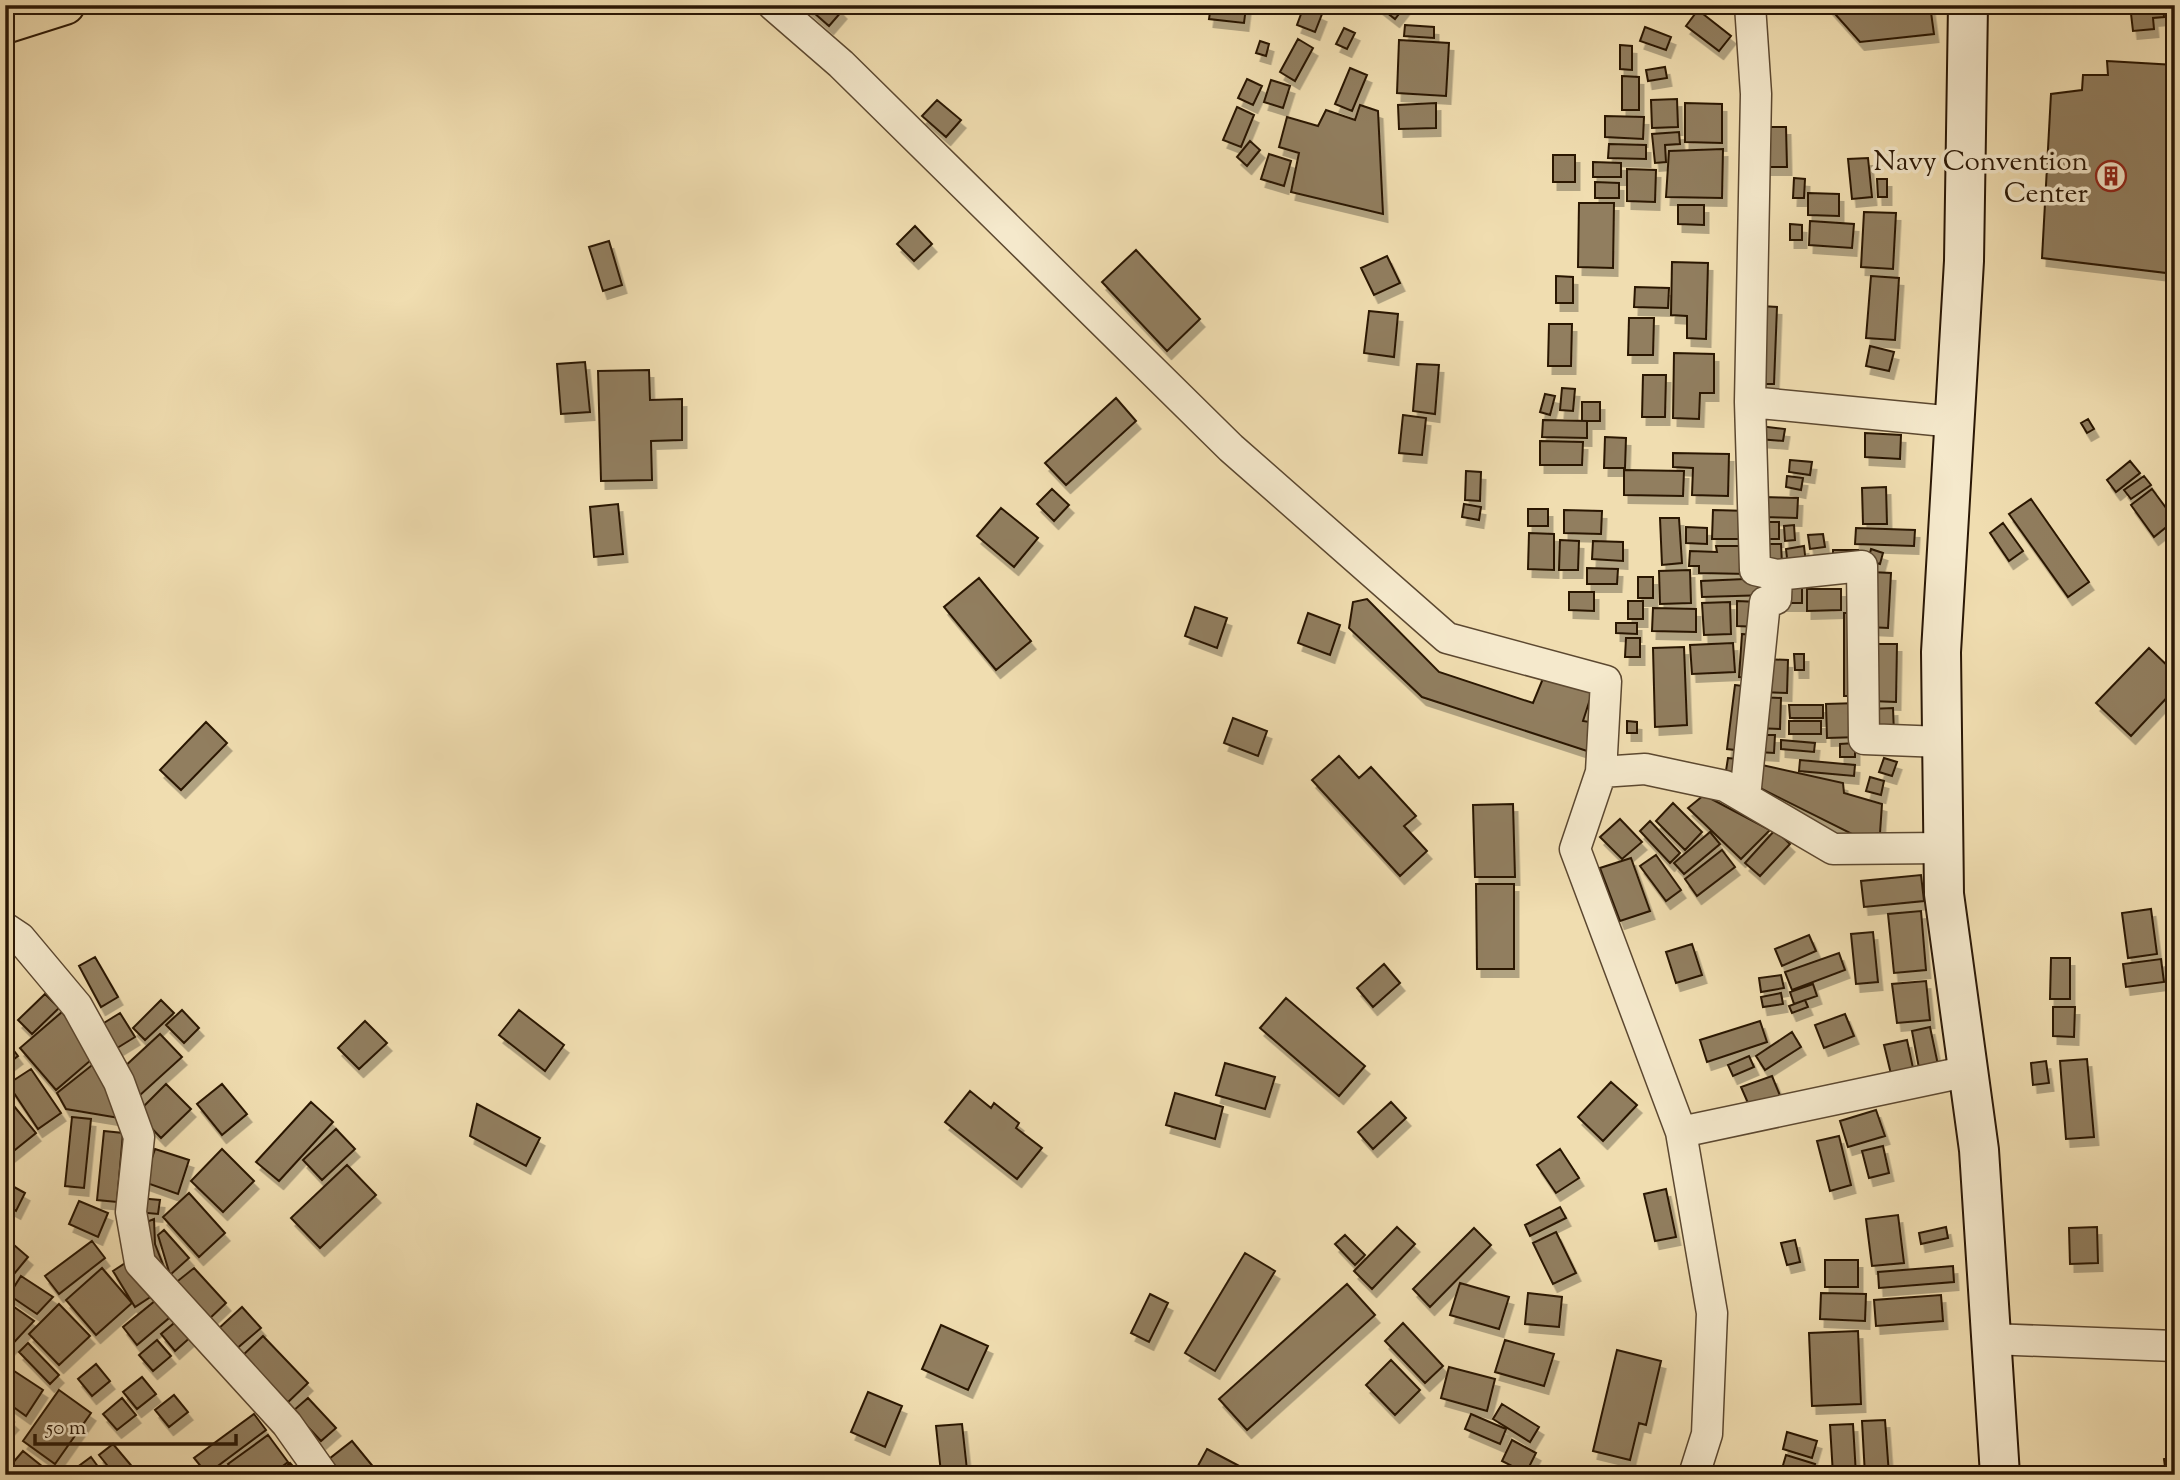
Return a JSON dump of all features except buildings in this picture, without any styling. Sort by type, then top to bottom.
[{"type":"highway","points":[[5,24],[65,5]]},
{"type":"main road","points":[[1968,5],[1964,261],[1941,652],[1944,894],[1979,1150],[2000,1475]]},
{"type":"street","points":[[772,5],[841,64],[1231,448],[1447,638],[1606,681],[1601,772],[1575,849],[1681,1132],[1712,1312],[1707,1434],[1695,1475]]},
{"type":"street","points":[[1750,5],[1756,94],[1750,401],[1755,570],[1777,575],[1862,566],[1864,739],[1942,741]]},
{"type":"street","points":[[1750,401],[1955,422]]},
{"type":"street","points":[[1745,797],[1765,602],[1776,599],[1777,575]]},
{"type":"street","points":[[1601,772],[1646,769],[1725,786],[1833,849],[1943,848]]},
{"type":"street","points":[[5,928],[20,938],[77,1006],[119,1082],[139,1137],[131,1212],[140,1263],[287,1424],[323,1475]]},
{"type":"street","points":[[1681,1132],[1969,1071]]},
{"type":"street","points":[[1991,1339],[2175,1346]]},
{"type":"place","name":"Navy Convention Center","points":[[2111,176]]}]
